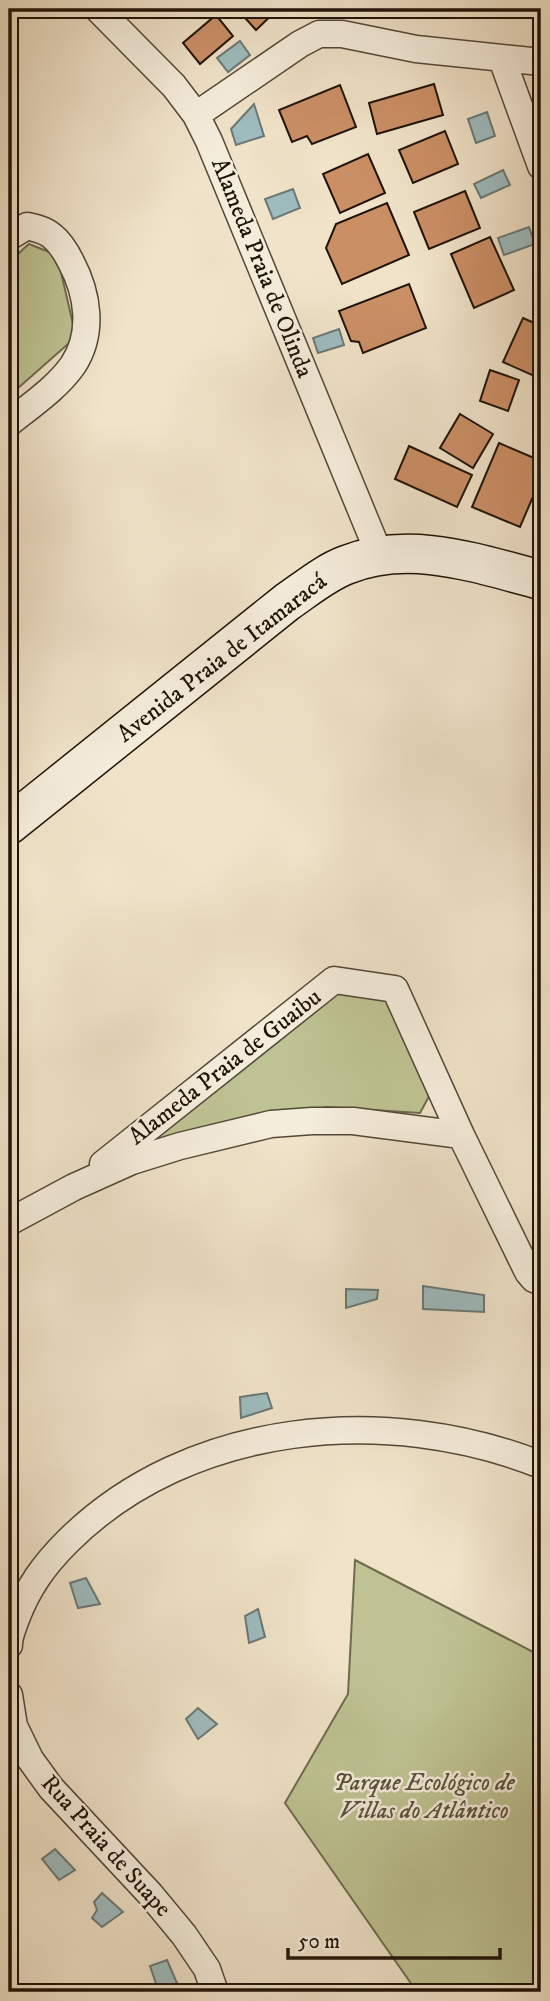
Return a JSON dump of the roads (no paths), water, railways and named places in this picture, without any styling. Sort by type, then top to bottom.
[{"type":"street","name":"Alameda Praia de Olinda","points":[[98,9],[174,86],[196,115],[380,556]]},
{"type":"street","points":[[196,115],[319,34],[342,34],[416,49],[502,60],[541,62]]},
{"type":"street","points":[[502,60],[541,166]]},
{"type":"street","points":[[9,237],[27,226],[52,236],[64,248],[79,276],[85,300],[86,328],[82,349],[72,367],[57,384],[9,423]]},
{"type":"street","name":"Avenida Praia de Itamaracá","points":[[9,825],[308,588],[346,565],[380,556],[412,552],[442,556],[541,580]]},
{"type":"street","name":"Alameda Praia de Guaibu","points":[[74,1187],[334,980],[395,989],[461,1135],[532,1255],[528,1272],[541,1282]]},
{"type":"street","name":"Alameda Praia de Guaibu","points":[[9,1222],[74,1187],[132,1161],[180,1146],[271,1124],[353,1121],[461,1135]]},
{"type":"street","points":[[9,1644],[9,1637],[24,1597],[46,1562],[86,1523],[139,1487],[198,1458],[251,1441],[308,1431],[368,1430],[427,1434],[466,1441],[541,1465]]},
{"type":"street","name":"Rua Praia de Suape","points":[[9,1695],[14,1726],[30,1759],[51,1788],[150,1894],[184,1935],[207,1969],[215,1992]]},
{"type":"water","points":[[240,41],[250,55],[228,72],[217,58]]},
{"type":"water","points":[[254,104],[264,136],[236,145],[231,129]]},
{"type":"water","points":[[487,112],[495,136],[476,143],[468,119]]},
{"type":"water","points":[[503,170],[510,185],[481,198],[474,184]]},
{"type":"water","points":[[293,189],[300,208],[273,219],[265,199]]},
{"type":"water","points":[[529,227],[535,244],[504,255],[498,238]]},
{"type":"water","points":[[339,329],[344,345],[318,353],[313,338]]},
{"type":"water","points":[[423,1286],[484,1295],[484,1312],[423,1309]]},
{"type":"water","points":[[346,1289],[378,1290],[377,1299],[346,1308]]},
{"type":"water","points":[[267,1393],[272,1408],[241,1418],[240,1397]]},
{"type":"water","points":[[86,1578],[100,1604],[78,1608],[70,1583]]},
{"type":"water","points":[[258,1609],[265,1637],[249,1643],[245,1616]]},
{"type":"water","points":[[198,1708],[217,1724],[198,1739],[186,1719]]},
{"type":"water","points":[[55,1849],[75,1870],[59,1880],[42,1859]]},
{"type":"water","points":[[102,1893],[123,1912],[102,1927],[92,1918],[97,1910],[94,1902]]},
{"type":"water","points":[[167,1960],[177,1983],[159,1992],[150,1966]]},
{"type":"park label","name":"Parque Ecológico de Villas do Atlântico","points":[[424,1797]]}]
